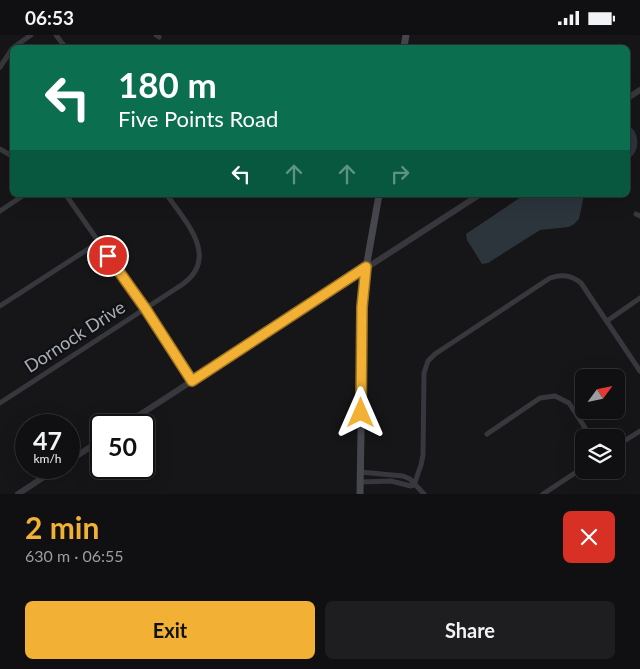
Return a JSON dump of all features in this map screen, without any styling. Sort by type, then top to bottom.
[{"type":"main road","points":[[360,494],[362,307],[366,267],[379,197]]},
{"type":"street","points":[[17,45],[31,35]]},
{"type":"street","points":[[0,67],[10,52]]},
{"type":"street","points":[[0,211],[21,197]]},
{"type":"street","points":[[67,197],[145,308],[192,381]]},
{"type":"street","name":"Dornock Drive","points":[[0,403],[190,278],[197,267],[200,251],[194,234],[168,197]]},
{"type":"street","points":[[141,414],[476,197]]},
{"type":"street","points":[[0,306],[99,242]]},
{"type":"street","points":[[412,485],[421,465],[423,455],[424,373],[428,361],[433,355],[550,278],[558,275],[569,276],[581,283],[640,371]]},
{"type":"street","points":[[607,321],[640,298]]},
{"type":"street","points":[[487,434],[540,398],[554,396],[569,403],[586,429]]},
{"type":"street","points":[[625,441],[640,431]]},
{"type":"street","points":[[360,473],[403,476],[410,479],[412,485]]},
{"type":"street","points":[[542,494],[575,473]]},
{"type":"street","points":[[18,494],[40,479]]},
{"type":"street","points":[[360,482],[391,481],[412,485],[424,494]]},
{"type":"shaded area","points":[[630,127],[637,138],[637,148],[630,158]]},
{"type":"shaded area","points":[[521,197],[584,197],[579,219],[574,224],[569,227],[540,230],[488,263],[482,264],[467,240],[466,234]]},
{"type":"route","points":[[108,256],[145,308],[192,381],[366,267],[362,307],[361,413]]}]
